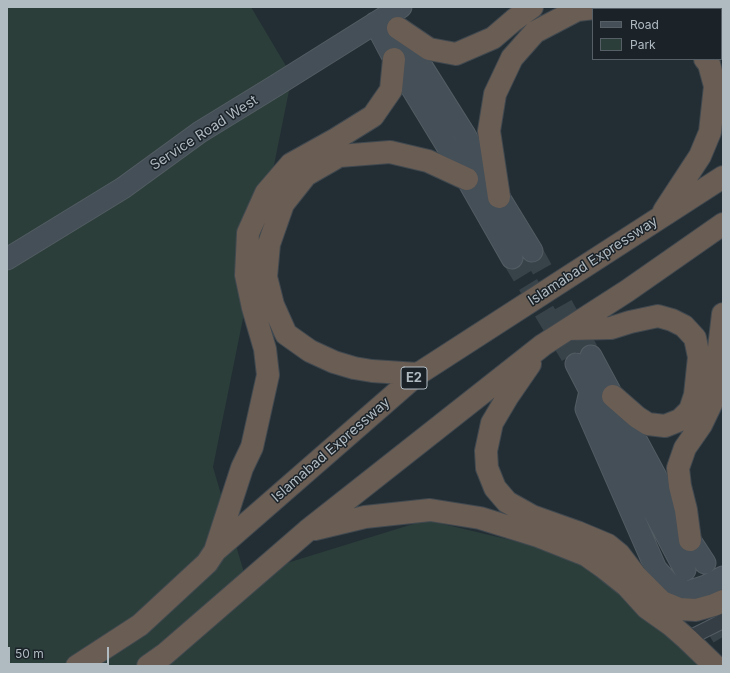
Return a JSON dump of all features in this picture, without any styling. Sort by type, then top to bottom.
[{"type":"highway","points":[[391,18],[429,49],[456,54],[493,38],[532,7]]},
{"type":"highway","points":[[499,197],[489,132],[495,94],[512,58],[535,32],[577,10],[592,8]]},
{"type":"highway","points":[[215,551],[242,468],[252,447],[268,375],[265,349],[252,308],[246,275],[248,233],[266,193],[291,164],[373,116],[391,90],[394,59]]},
{"type":"highway","points":[[659,219],[700,156],[710,132],[715,86],[709,64],[706,60]]},
{"type":"highway","points":[[418,374],[372,371],[354,368],[334,362],[310,352],[286,334],[273,306],[266,277],[269,244],[283,204],[306,176],[339,156],[390,152],[428,161],[467,179]]},
{"type":"highway","name":"Islamabad Expressway","points":[[77,666],[140,625],[207,563],[215,551],[418,374],[723,177]]},
{"type":"highway","points":[[156,660],[307,531],[543,345],[627,291],[723,224]]},
{"type":"highway","points":[[690,540],[678,468],[685,448],[701,425],[713,400],[723,314]]},
{"type":"highway","points":[[568,329],[611,328],[658,316],[672,320],[684,326],[695,338],[699,357],[695,395],[690,410],[680,420],[666,426],[648,424],[613,396]]},
{"type":"highway","points":[[543,345],[508,396],[492,423],[486,451],[487,468],[495,488],[507,502],[532,516],[608,545],[619,554],[635,575],[662,602],[679,609],[696,610],[723,601]]},
{"type":"highway","points":[[307,531],[365,517],[430,510],[480,518],[538,536],[586,555],[603,567],[627,586],[647,608],[671,625],[687,639],[715,666]]},
{"type":"street","points":[[391,18],[394,59],[467,179],[512,258]]},
{"type":"street","points":[[391,18],[465,136],[499,197],[532,251]]},
{"type":"street","name":"Service Road West","points":[[7,259],[123,188],[200,132],[391,18]]},
{"type":"street","points":[[685,570],[590,391],[584,360],[613,396],[690,540],[704,563]]},
{"type":"street","points":[[590,391],[586,409],[656,569],[672,587],[688,592],[706,586],[723,577]]},
{"type":"street","points":[[687,639],[723,621]]},
{"type":"green space","points":[[7,7],[251,7],[292,76],[213,467],[245,576],[426,520],[574,555],[708,666],[11,666],[7,659]]},
{"type":"tunnel","points":[[532,251],[591,356]]},
{"type":"tunnel","points":[[512,258],[576,364]]},
{"type":"tunnel","points":[[697,592],[723,638]]}]
